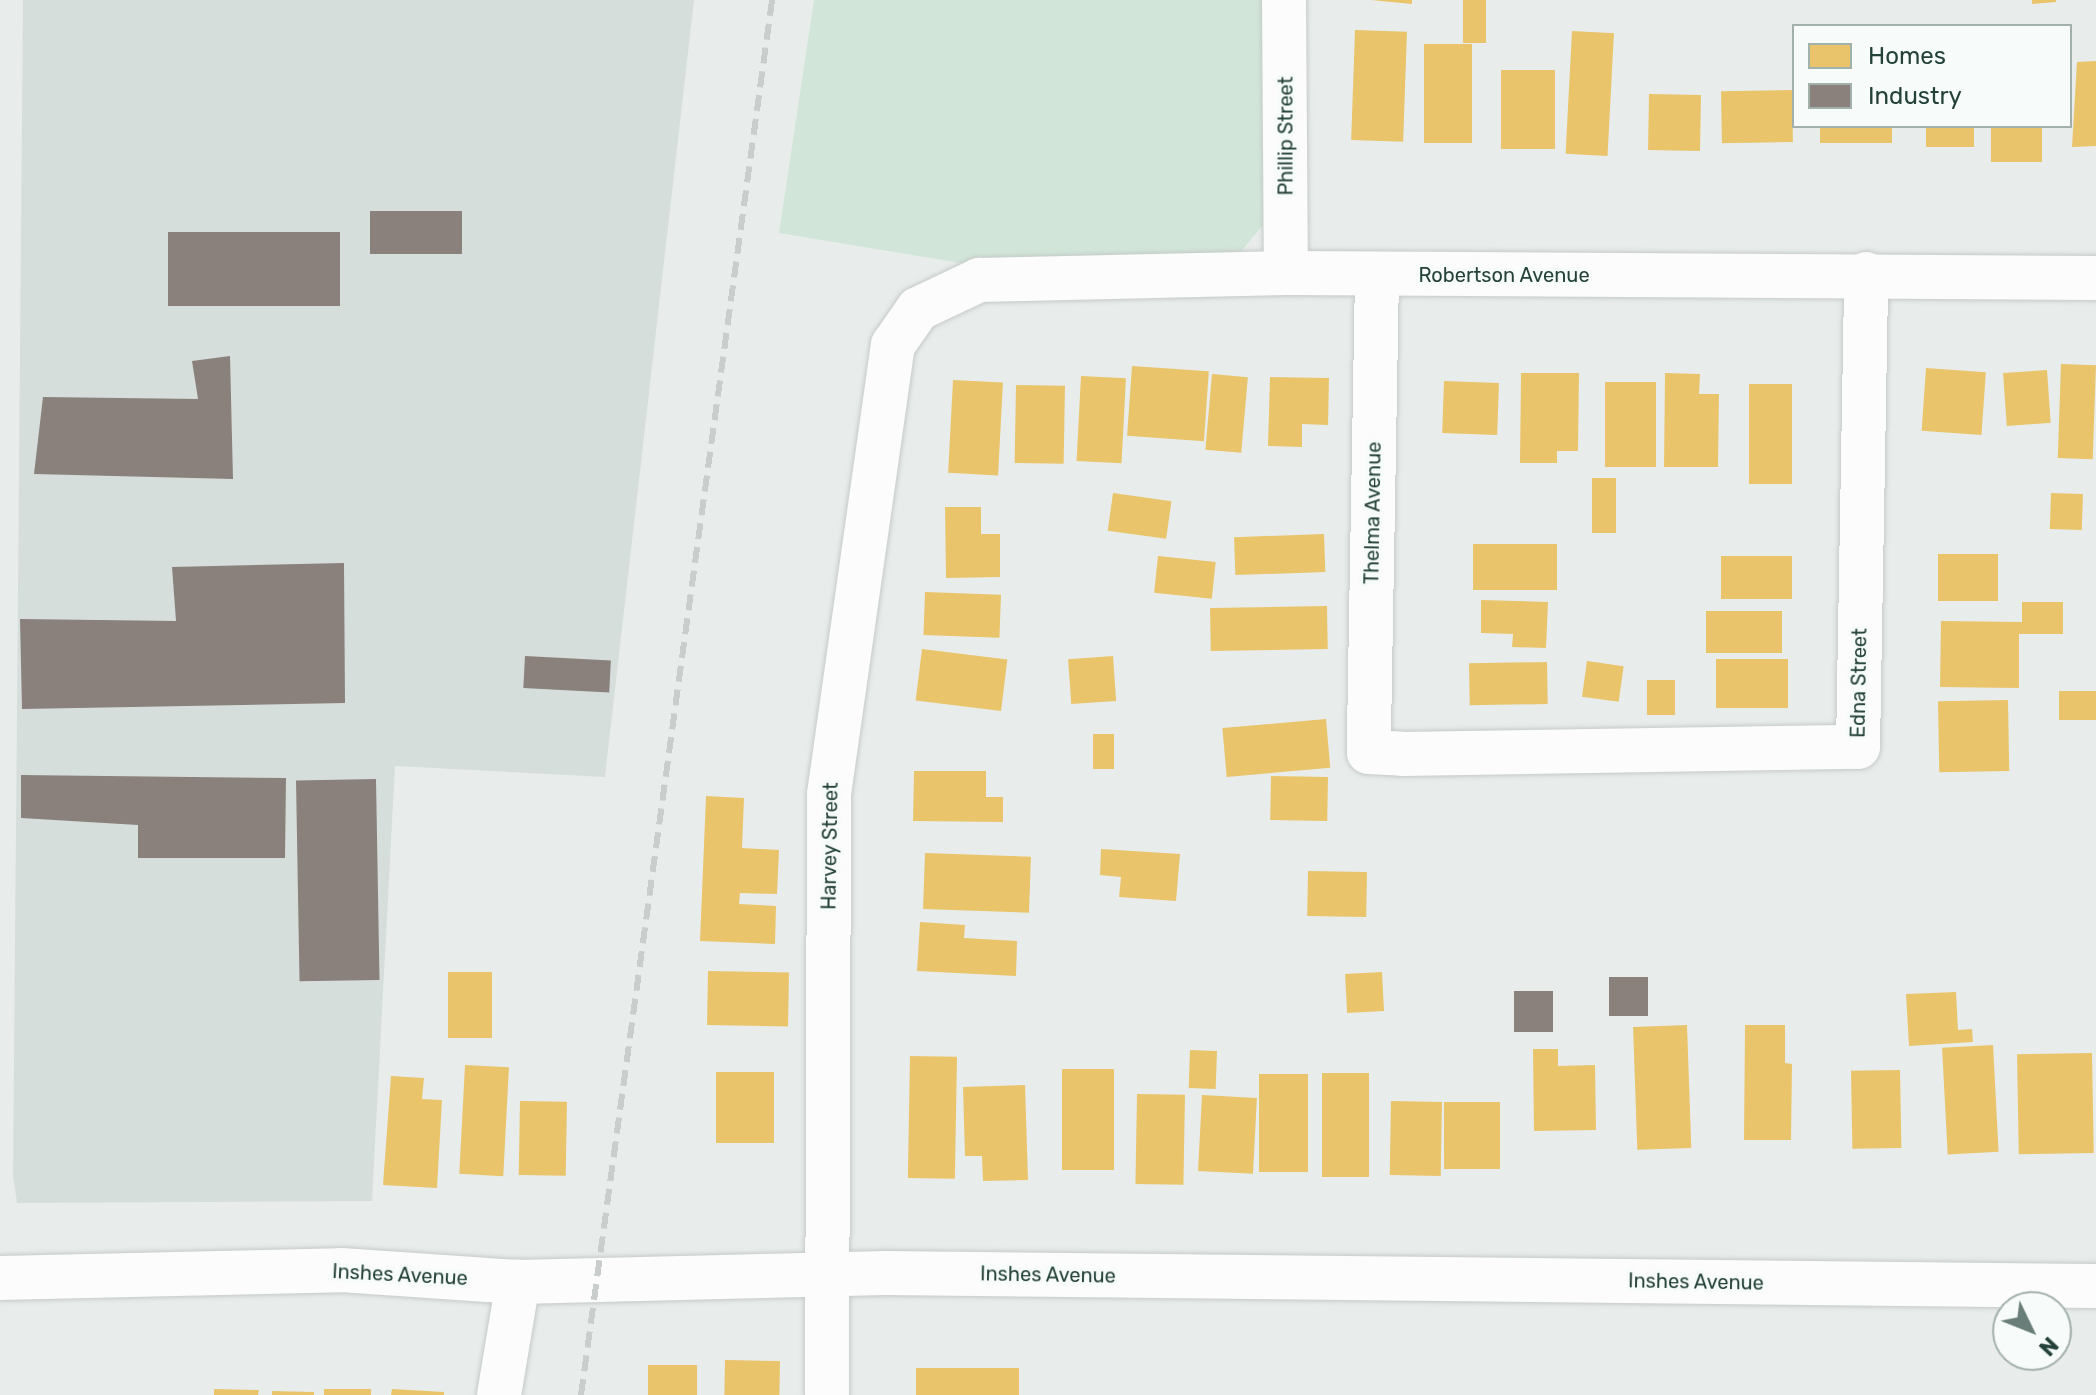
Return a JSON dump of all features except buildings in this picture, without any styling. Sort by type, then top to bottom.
[{"type":"street","name":"Phillip Street","points":[[1284,0],[1286,273]]},
{"type":"street","name":"Robertson Avenue","points":[[918,309],[979,280],[1286,273],[1866,274],[2096,278]]},
{"type":"street","name":"Edna Street","points":[[1369,752],[1858,747],[1866,274]]},
{"type":"street","name":"Thelma Avenue","points":[[1369,752],[1377,275]]},
{"type":"street","name":"Harvey Street","points":[[827,1395],[829,794],[893,345],[918,309]]},
{"type":"street","name":"Inshes Avenue","points":[[0,1278],[341,1270],[518,1282],[827,1277],[885,1273],[2096,1286]]},
{"type":"street","points":[[499,1395],[518,1282]]},
{"type":"shaded area","points":[[23,0],[694,0],[605,777],[395,766],[372,1201],[17,1203],[13,1176]]},
{"type":"green space","points":[[814,0],[1266,0],[1263,225],[1234,260],[967,264],[779,233]]},
{"type":"railway","points":[[581,1395],[772,0]]}]
